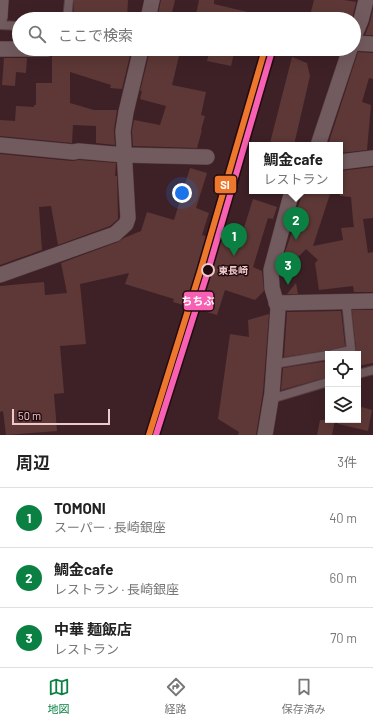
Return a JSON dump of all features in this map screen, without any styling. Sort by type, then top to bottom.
[{"type":"street","points":[[0,17],[2,0]]},
{"type":"street","points":[[149,12],[152,0]]},
{"type":"street","points":[[361,20],[366,0]]},
{"type":"street","points":[[361,43],[373,44]]},
{"type":"street","points":[[0,49],[12,49]]},
{"type":"street","points":[[0,275],[115,234],[126,224],[128,218],[123,131],[139,56]]},
{"type":"street","points":[[319,142],[348,56]]},
{"type":"street","points":[[0,145],[124,155],[207,157]]},
{"type":"street","points":[[343,162],[373,158]]},
{"type":"street","points":[[264,435],[271,399],[278,308],[272,288],[271,270],[291,194]]},
{"type":"street","points":[[276,303],[373,301]]},
{"type":"lane","points":[[68,12],[69,0]]},
{"type":"lane","points":[[0,25],[12,26]]},
{"type":"lane","points":[[346,302],[351,350],[346,351]]},
{"type":"lane","points":[[274,364],[325,356]]},
{"type":"lane","points":[[361,373],[373,370]]},
{"type":"lane","points":[[271,399],[296,390],[325,383]]},
{"type":"building","points":[[74,0],[128,0],[127,12],[73,12]]},
{"type":"building","points":[[161,0],[175,0],[172,12],[158,12]]},
{"type":"building","points":[[199,0],[214,0],[214,4],[247,12],[196,12]]},
{"type":"building","points":[[314,0],[344,0],[356,2],[354,12],[311,12]]},
{"type":"building","points":[[373,9],[373,35],[365,35],[370,22]]},
{"type":"building","points":[[361,52],[373,53],[373,79],[369,78],[362,102],[371,105],[367,150],[343,153],[343,142],[329,142],[357,56],[361,56]]},
{"type":"building","points":[[52,56],[130,56],[122,89],[110,88],[111,85],[70,72],[70,103],[94,110],[117,110],[114,130],[115,145],[96,143],[96,126],[73,125],[72,143],[0,136],[0,120],[15,121],[16,106],[34,107],[34,105],[36,105],[36,83],[52,83]]},
{"type":"building","points":[[149,56],[179,56],[172,85],[206,92],[201,115],[205,116],[197,148],[133,146],[132,131],[134,120],[160,125],[166,106],[140,99],[142,91],[140,91]]},
{"type":"building","points":[[208,56],[233,56],[231,66],[207,61]]},
{"type":"building","points":[[292,57],[307,63],[310,76],[295,142],[270,142]]},
{"type":"building","points":[[4,58],[27,58],[26,73],[16,72],[15,86],[2,85]]},
{"type":"building","points":[[0,154],[72,161],[79,160],[116,163],[115,176],[117,176],[118,219],[110,226],[58,245],[51,206],[39,207],[42,250],[0,265]]},
{"type":"building","points":[[373,167],[373,218],[363,219],[368,253],[373,252],[373,292],[354,292],[353,286],[319,290],[315,263],[318,260],[306,249],[281,274],[285,252],[296,221],[294,220],[302,194],[330,194],[313,246],[343,240],[341,228],[354,227],[351,197],[340,196],[340,194],[343,194],[343,171]]},
{"type":"building","points":[[190,168],[207,173],[196,208],[209,213],[202,235],[238,247],[253,199],[277,207],[273,219],[268,218],[253,267],[262,271],[264,291],[255,300],[225,290],[217,315],[173,302],[174,299],[125,284],[129,273],[80,284],[86,344],[60,346],[64,393],[54,394],[57,431],[6,435],[3,411],[0,412],[0,286],[44,282],[45,295],[67,293],[61,263],[118,242],[141,231],[147,212],[174,220]]},
{"type":"building","points":[[296,283],[298,294],[287,294]]},
{"type":"building","points":[[352,310],[373,310],[373,363],[361,365],[361,351],[356,351]]},
{"type":"building","points":[[341,311],[345,346],[330,350],[284,357],[287,312]]},
{"type":"building","points":[[269,314],[263,392],[256,435],[238,435],[239,432],[218,419],[230,334],[249,337],[248,320]]},
{"type":"building","points":[[325,361],[325,378],[281,390],[283,368]]},
{"type":"building","points":[[361,407],[372,410],[368,431],[338,424],[361,423]]},
{"type":"building","points":[[320,420],[325,420],[325,423],[334,423],[332,435],[317,435]]},
{"type":"transit line","name":"SI","points":[[149,435],[200,272],[263,56]]},
{"type":"transit line","name":"ちちぶ","points":[[156,435],[207,274],[271,56]]},
{"type":"place","name":"鯛金cafe","points":[[296,240]]},
{"type":"place","name":"TOMONI","points":[[234,256]]},
{"type":"place","name":"東長崎","points":[[208,270]]},
{"type":"place","name":"中華 麺飯店","points":[[288,285]]}]
